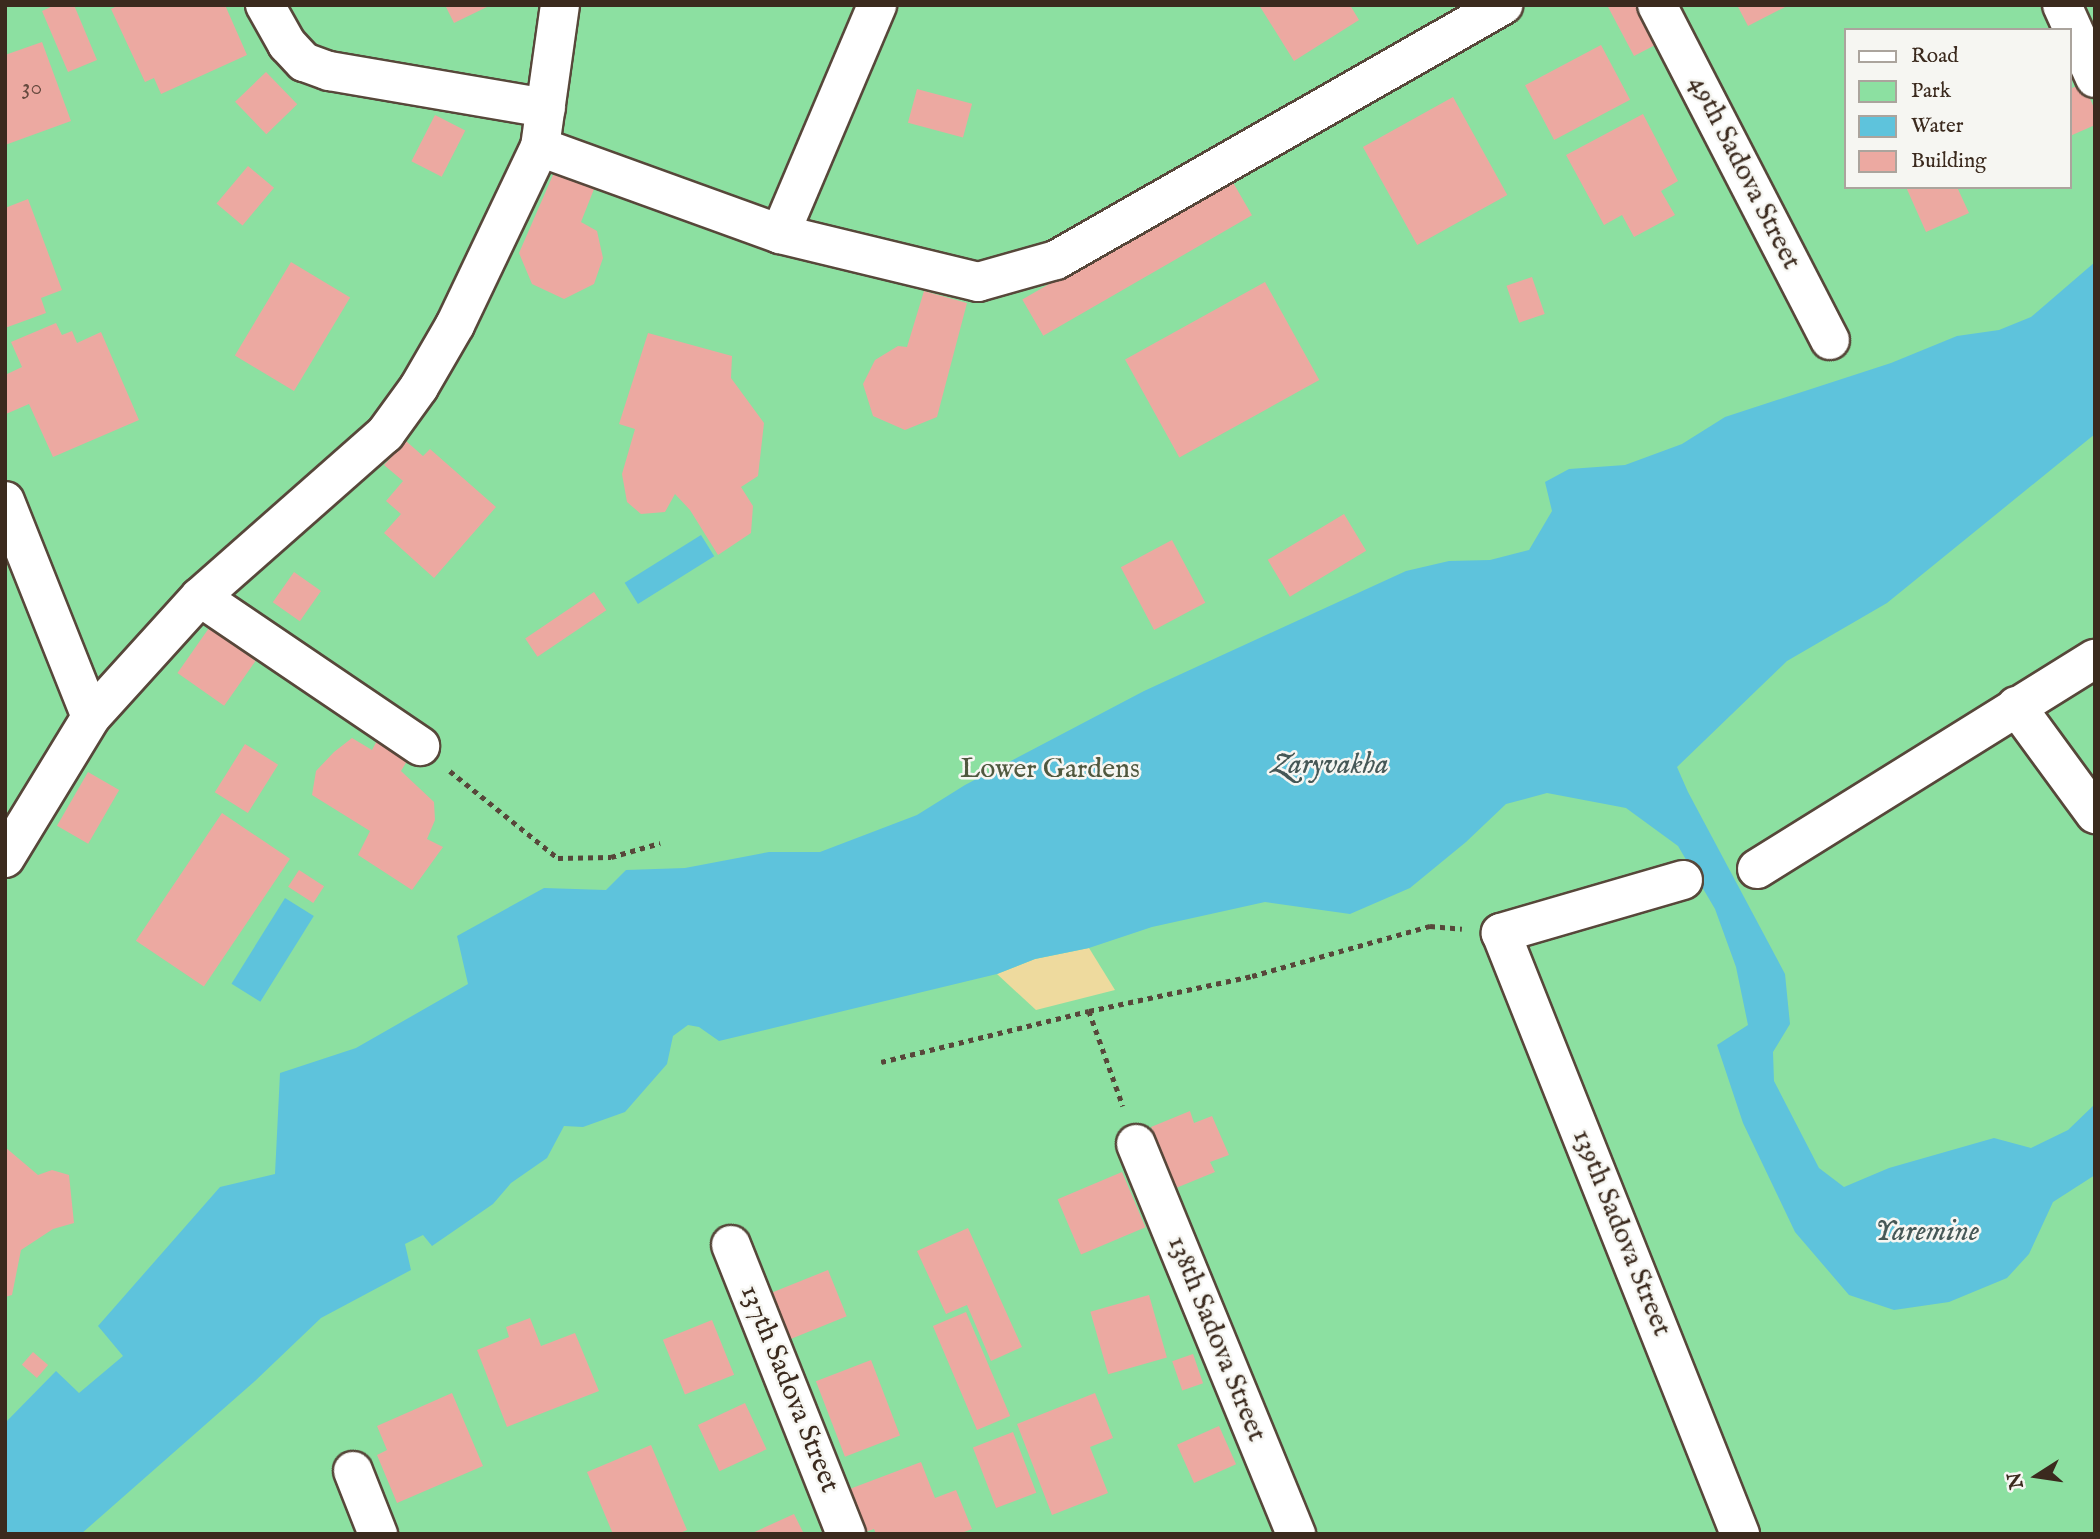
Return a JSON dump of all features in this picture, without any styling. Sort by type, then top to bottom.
[{"type":"street","points":[[265,5],[287,44],[304,62],[329,71],[546,108]]},
{"type":"street","points":[[5,858],[91,717],[200,597],[385,434],[419,387],[455,325],[540,147],[560,5]]},
{"type":"street","points":[[780,234],[877,5]]},
{"type":"street","points":[[540,147],[780,234],[978,282],[1056,260],[1503,5]]},
{"type":"street","name":"49th Sadova Street","points":[[1657,5],[1830,340]]},
{"type":"street","points":[[2062,5],[2095,78]]},
{"type":"street","points":[[5,501],[91,717]]},
{"type":"street","points":[[200,597],[420,746]]},
{"type":"street","points":[[1757,869],[2015,706],[2095,659]]},
{"type":"street","points":[[2015,706],[2095,814]]},
{"type":"street","points":[[1502,933],[1683,880]]},
{"type":"street","name":"139th Sadova Street","points":[[1502,933],[1740,1534]]},
{"type":"street","name":"138th Sadova Street","points":[[1136,1144],[1296,1534]]},
{"type":"street","name":"137th Sadova Street","points":[[731,1245],[846,1534]]},
{"type":"street","points":[[354,1471],[379,1534]]},
{"type":"path","points":[[420,746],[558,858],[611,858],[660,843]]},
{"type":"path","points":[[881,1062],[1089,1011],[1252,976],[1430,926],[1502,933]]},
{"type":"path","points":[[1089,1011],[1136,1144]]},
{"type":"green space","name":"Lower Gardens","points":[[5,5],[2095,5],[2095,1534],[5,1534]]},
{"type":"sand","points":[[1089,948],[1115,990],[1036,1010],[997,974],[1035,959]]},
{"type":"water","name":"Zaryvakha","points":[[2095,262],[2095,434],[1887,603],[1787,661],[1677,767],[1785,974],[1790,1024],[1773,1052],[1774,1081],[1819,1168],[1844,1187],[1889,1168],[1994,1138],[2031,1148],[2068,1130],[2095,1104],[2095,1175],[2053,1202],[2029,1254],[2007,1278],[1949,1302],[1894,1310],[1849,1295],[1795,1232],[1743,1123],[1717,1045],[1748,1025],[1736,967],[1715,909],[1678,846],[1626,808],[1547,793],[1506,804],[1466,842],[1410,888],[1350,914],[1265,902],[1152,927],[1089,948],[1035,959],[997,974],[719,1041],[699,1027],[688,1025],[673,1036],[667,1064],[625,1112],[583,1127],[564,1126],[547,1158],[511,1183],[493,1204],[432,1246],[423,1235],[405,1244],[411,1270],[321,1318],[255,1381],[81,1534],[5,1534],[5,1423],[56,1371],[79,1393],[123,1356],[98,1326],[220,1187],[275,1174],[280,1073],[356,1048],[468,984],[457,936],[544,888],[606,890],[626,870],[685,868],[769,852],[820,852],[917,815],[965,785],[1144,691],[1406,571],[1449,561],[1490,560],[1529,550],[1552,511],[1545,482],[1569,469],[1625,465],[1682,444],[1725,417],[1891,363],[1957,336],[1999,330],[2031,317]]},
{"type":"water","points":[[701,535],[714,556],[638,604],[625,583]]},
{"type":"water","points":[[285,898],[314,916],[260,1002],[231,984]]},
{"type":"building","points":[[55,5],[74,5],[97,60],[68,72],[42,11]]},
{"type":"building","points":[[119,5],[225,5],[247,55],[161,94],[154,78],[145,82],[111,9]]},
{"type":"building","points":[[445,5],[491,5],[454,23]]},
{"type":"building","points":[[1259,5],[1350,5],[1359,20],[1294,61]]},
{"type":"building","points":[[1607,5],[1642,5],[1661,42],[1634,56]]},
{"type":"building","points":[[1737,5],[1789,5],[1748,26]]},
{"type":"building","points":[[42,42],[71,121],[5,145],[5,55]]},
{"type":"building","points":[[1601,45],[1630,100],[1554,140],[1525,85]]},
{"type":"building","points":[[266,72],[297,104],[266,134],[235,102]]},
{"type":"building","points":[[2083,83],[2095,110],[2095,125],[2072,135],[2072,88]]},
{"type":"building","points":[[917,89],[972,104],[963,138],[908,123]]},
{"type":"building","points":[[1453,97],[1507,195],[1417,245],[1363,147]]},
{"type":"building","points":[[1643,114],[1678,181],[1661,191],[1675,215],[1634,237],[1622,215],[1604,225],[1566,155]]},
{"type":"building","points":[[435,115],[465,130],[442,177],[411,161]]},
{"type":"building","points":[[248,166],[274,188],[243,225],[217,204]]},
{"type":"building","points":[[556,168],[596,184],[581,222],[597,231],[603,258],[594,284],[564,299],[532,284],[519,253]]},
{"type":"building","points":[[1231,179],[1252,215],[1043,336],[1022,300]]},
{"type":"building","points":[[1907,189],[1958,189],[1969,213],[1926,232]]},
{"type":"building","points":[[28,199],[62,290],[41,298],[46,313],[5,328],[5,208]]},
{"type":"building","points":[[291,262],[350,298],[294,391],[235,355]]},
{"type":"building","points":[[1532,277],[1545,314],[1519,323],[1506,286]]},
{"type":"building","points":[[1265,282],[1319,380],[1179,458],[1125,360]]},
{"type":"building","points":[[924,291],[967,303],[937,417],[905,430],[873,416],[863,384],[875,360],[898,346],[907,347]]},
{"type":"building","points":[[56,323],[62,335],[72,331],[77,343],[101,332],[139,420],[53,457],[29,404],[6,414],[5,375],[22,367],[11,342]]},
{"type":"building","points":[[648,333],[732,356],[731,378],[764,423],[758,476],[741,487],[753,506],[751,533],[718,555],[690,510],[675,494],[665,512],[641,514],[627,502],[622,474],[635,429],[619,424]]},
{"type":"building","points":[[406,441],[423,456],[430,449],[496,507],[434,578],[384,533],[401,514],[386,501],[403,481],[384,465]]},
{"type":"building","points":[[1344,514],[1366,551],[1290,597],[1268,560]]},
{"type":"building","points":[[1172,540],[1205,603],[1154,630],[1121,567]]},
{"type":"building","points":[[294,572],[321,591],[300,621],[273,602]]},
{"type":"building","points":[[594,592],[606,610],[537,657],[525,638]]},
{"type":"building","points":[[209,628],[256,661],[224,706],[177,673]]},
{"type":"building","points":[[382,731],[413,751],[401,771],[434,802],[435,820],[427,839],[443,847],[412,890],[358,855],[370,831],[312,795],[316,771],[334,752],[352,738],[372,750]]},
{"type":"building","points":[[245,744],[278,765],[248,813],[215,792]]},
{"type":"building","points":[[88,772],[119,790],[88,844],[57,826]]},
{"type":"building","points":[[222,813],[290,859],[204,987],[136,941]]},
{"type":"building","points":[[299,870],[324,886],[313,903],[288,887]]},
{"type":"building","points":[[1190,1111],[1194,1123],[1212,1116],[1229,1155],[1210,1162],[1215,1172],[1176,1188],[1151,1127]]},
{"type":"building","points":[[5,1147],[38,1175],[52,1170],[69,1175],[74,1223],[53,1229],[21,1250],[12,1295],[5,1297]]},
{"type":"building","points":[[1122,1172],[1145,1227],[1081,1255],[1058,1199]]},
{"type":"building","points":[[968,1228],[1022,1347],[991,1361],[967,1305],[946,1314],[917,1251]]},
{"type":"building","points":[[828,1270],[847,1316],[783,1342],[764,1296]]},
{"type":"building","points":[[1149,1295],[1167,1357],[1108,1374],[1090,1312]]},
{"type":"building","points":[[966,1312],[1010,1416],[977,1430],[933,1326]]},
{"type":"building","points":[[530,1318],[541,1346],[575,1333],[599,1391],[507,1427],[477,1350],[509,1337],[506,1327]]},
{"type":"building","points":[[712,1320],[734,1375],[685,1395],[663,1340]]},
{"type":"building","points":[[33,1352],[48,1365],[37,1378],[22,1365]]},
{"type":"building","points":[[1193,1354],[1203,1383],[1182,1390],[1172,1361]]},
{"type":"building","points":[[871,1360],[900,1436],[845,1457],[816,1381]]},
{"type":"building","points":[[452,1393],[483,1466],[397,1503],[377,1455],[387,1450],[377,1426]]},
{"type":"building","points":[[1095,1393],[1113,1438],[1090,1447],[1108,1493],[1052,1515],[1017,1424]]},
{"type":"building","points":[[745,1403],[767,1449],[719,1471],[698,1425]]},
{"type":"building","points":[[1219,1426],[1236,1464],[1194,1483],[1177,1445]]},
{"type":"building","points":[[1013,1432],[1036,1493],[996,1508],[973,1447]]},
{"type":"building","points":[[651,1445],[687,1530],[678,1534],[613,1534],[587,1472]]},
{"type":"building","points":[[921,1462],[935,1498],[956,1490],[972,1529],[959,1534],[876,1534],[874,1529],[860,1534],[839,1493]]},
{"type":"building","points":[[794,1514],[804,1534],[750,1534]]},
{"type":"water label","name":"Yaremine","points":[[1927,1232]]}]
